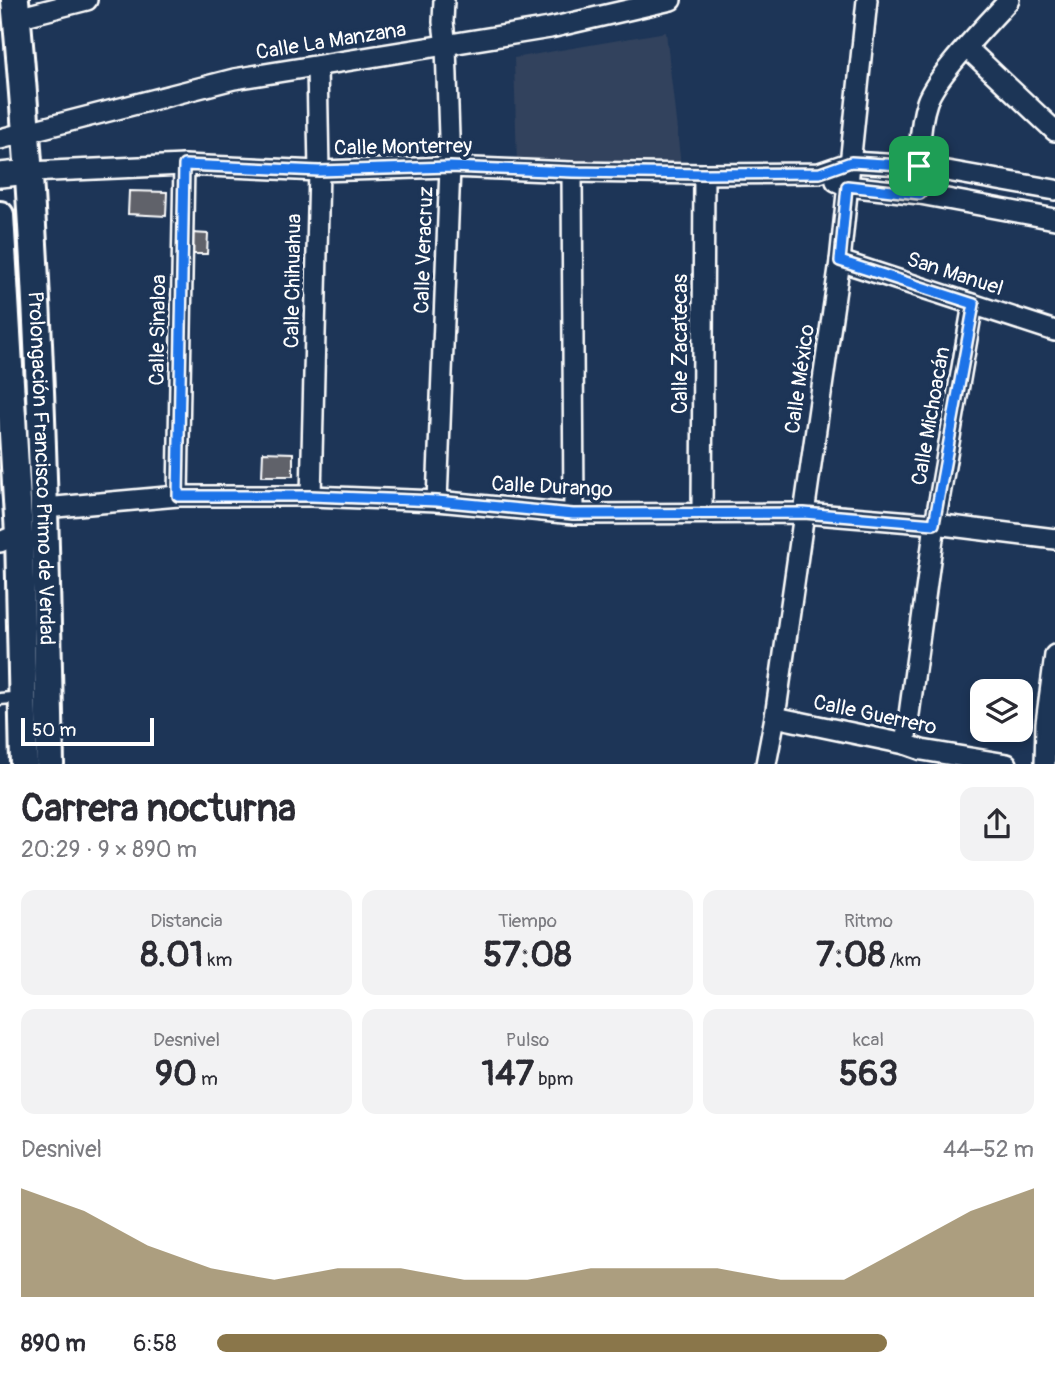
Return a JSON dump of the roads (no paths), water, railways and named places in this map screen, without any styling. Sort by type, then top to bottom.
[{"type":"main road","name":"Prolongación Francisco Primo de Verdad","points":[[16,9],[29,172],[45,509],[50,764]]},
{"type":"main road","name":"Prolongación Francisco Primo de Verdad","points":[[0,215],[12,698],[24,764]]},
{"type":"street","points":[[16,9],[87,0]]},
{"type":"street","name":"Calle Veracruz","points":[[437,501],[450,167],[444,0]]},
{"type":"street","name":"Calle La Manzana","points":[[0,139],[234,79],[550,28],[671,0]]},
{"type":"street","name":"Calle México","points":[[766,764],[840,261],[867,0]]},
{"type":"street","points":[[920,194],[919,166],[927,102],[937,83],[1009,0]]},
{"type":"street","points":[[967,48],[1055,131]]},
{"type":"street","name":"Calle Chihuahua","points":[[311,496],[319,171],[317,66]]},
{"type":"street","points":[[851,162],[919,166],[1055,190]]},
{"type":"street","name":"Calle Monterrey","points":[[29,172],[184,165],[319,171],[450,167],[572,172],[820,173],[851,162]]},
{"type":"street","name":"Calle Sinaloa","points":[[178,496],[184,165]]},
{"type":"street","points":[[0,176],[29,172]]},
{"type":"street","points":[[572,172],[573,514]]},
{"type":"street","name":"Calle Monterrey","points":[[820,173],[847,186],[920,194],[1055,219]]},
{"type":"street","name":"Calle Zacatecas","points":[[702,513],[704,174]]},
{"type":"street","name":"San Manuel","points":[[840,261],[1055,331]]},
{"type":"street","name":"Calle Michoacán","points":[[915,752],[934,524],[974,304]]},
{"type":"street","name":"Calle Durango","points":[[45,509],[178,496],[311,496],[437,501],[573,514],[804,513],[934,524],[1055,539]]},
{"type":"street","points":[[1045,764],[1046,723],[1055,655]]},
{"type":"street","name":"Calle Guerrero","points":[[775,717],[915,752],[1007,764]]}]
